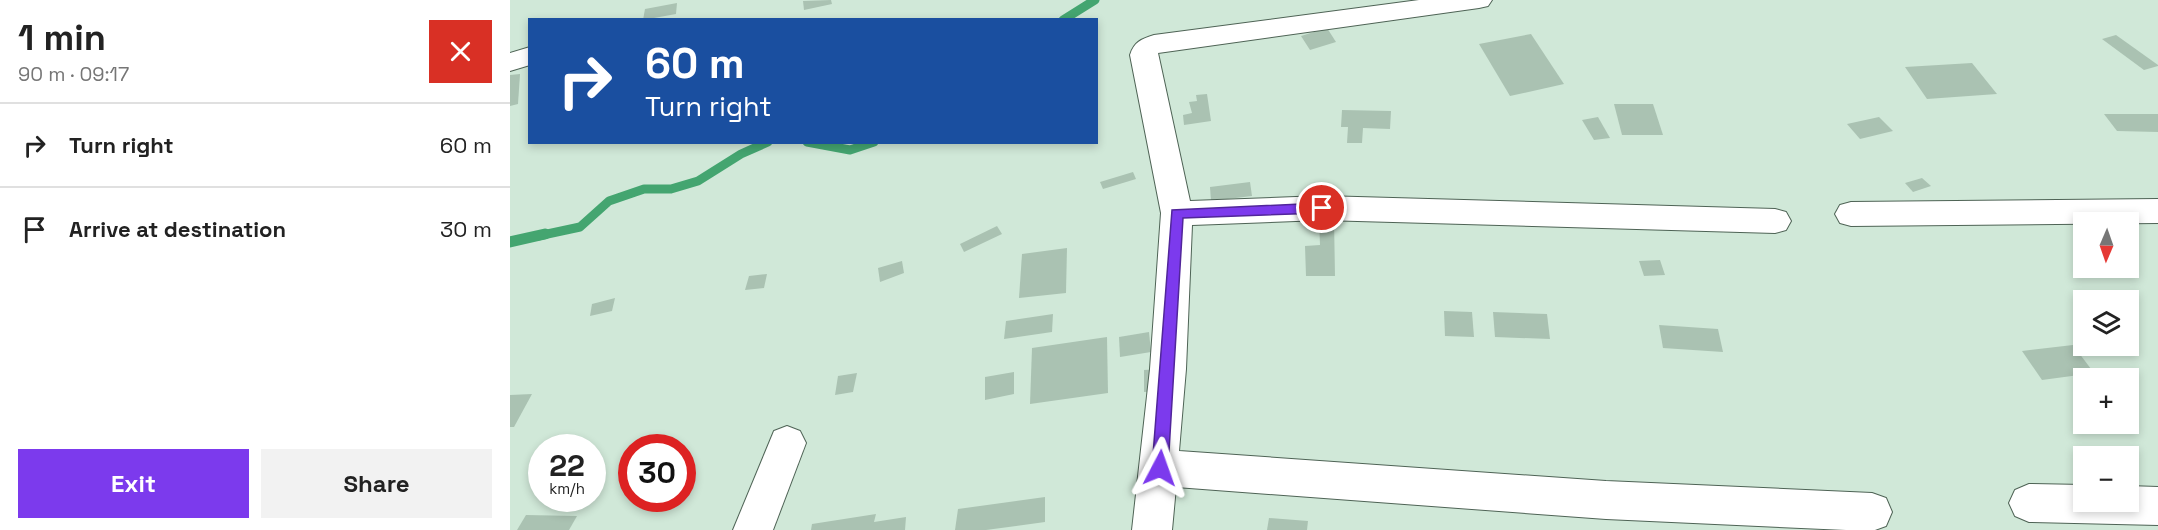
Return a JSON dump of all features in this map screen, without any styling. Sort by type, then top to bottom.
[{"type":"street","points":[[1152,530],[1160,468],[1177,213],[1144,55],[1146,48],[1154,44],[1479,0]]},
{"type":"street","points":[[510,62],[528,57]]},
{"type":"street","points":[[1177,213],[1322,208],[1775,221]]},
{"type":"street","points":[[1851,214],[2158,212]]},
{"type":"street","points":[[753,530],[787,442]]},
{"type":"street","points":[[1160,468],[1605,500],[1872,512]]},
{"type":"street","points":[[2029,503],[2158,506]]},
{"type":"building","points":[[831,0],[832,4],[804,10],[803,1]]},
{"type":"building","points":[[677,3],[676,14],[643,18],[645,9]]},
{"type":"building","points":[[1327,28],[1336,42],[1310,50],[1301,36]]},
{"type":"building","points":[[1531,34],[1564,84],[1510,96],[1479,44]]},
{"type":"building","points":[[2116,35],[2158,66],[2144,70],[2102,39]]},
{"type":"building","points":[[1972,63],[1997,94],[1927,99],[1905,67]]},
{"type":"building","points":[[520,74],[518,104],[510,106],[510,75]]},
{"type":"building","points":[[1207,94],[1211,121],[1184,125],[1183,115],[1192,113],[1189,102],[1197,101],[1196,95]]},
{"type":"building","points":[[1614,104],[1653,104],[1663,135],[1622,135]]},
{"type":"building","points":[[1342,110],[1391,111],[1390,129],[1363,128],[1362,143],[1347,143],[1348,127],[1341,127]]},
{"type":"building","points":[[2104,114],[2158,114],[2158,132],[2117,131]]},
{"type":"building","points":[[1598,117],[1610,138],[1594,140],[1582,120]]},
{"type":"building","points":[[1879,117],[1893,131],[1860,139],[1847,124]]},
{"type":"building","points":[[1133,172],[1136,179],[1103,189],[1100,182]]},
{"type":"building","points":[[1922,178],[1931,186],[1913,192],[1905,183]]},
{"type":"building","points":[[1250,182],[1252,196],[1211,201],[1210,187]]},
{"type":"building","points":[[1319,219],[1334,219],[1335,276],[1306,276],[1305,246],[1320,245]]},
{"type":"building","points":[[997,226],[1002,234],[964,252],[960,244]]},
{"type":"building","points":[[1067,248],[1066,293],[1019,298],[1022,254]]},
{"type":"building","points":[[1660,260],[1665,275],[1644,276],[1639,261]]},
{"type":"building","points":[[902,261],[904,273],[880,282],[878,268]]},
{"type":"building","points":[[767,274],[764,288],[745,290],[749,276]]},
{"type":"building","points":[[615,298],[612,311],[590,316],[592,304]]},
{"type":"building","points":[[1444,311],[1472,312],[1474,337],[1445,336]]},
{"type":"building","points":[[1493,312],[1547,314],[1550,339],[1495,337]]},
{"type":"building","points":[[1053,314],[1052,332],[1004,339],[1006,321]]},
{"type":"building","points":[[1659,325],[1718,329],[1723,352],[1663,348]]},
{"type":"building","points":[[1149,332],[1151,352],[1120,357],[1119,337]]},
{"type":"building","points":[[1107,337],[1108,393],[1030,404],[1032,348]]},
{"type":"building","points":[[2073,345],[2073,356],[2081,356],[2090,368],[2073,368],[2073,376],[2042,380],[2022,351]]},
{"type":"building","points":[[1158,369],[1158,391],[1144,392],[1144,370]]},
{"type":"building","points":[[1014,372],[1014,394],[985,400],[985,377]]},
{"type":"building","points":[[857,373],[853,392],[835,395],[838,376]]},
{"type":"building","points":[[532,394],[514,427],[510,427],[510,395]]},
{"type":"building","points":[[1045,497],[1045,522],[986,530],[955,530],[958,509]]},
{"type":"building","points":[[876,514],[874,522],[906,517],[905,530],[811,530],[812,524]]},
{"type":"building","points":[[526,515],[577,516],[569,530],[517,530]]},
{"type":"building","points":[[1269,518],[1308,521],[1307,530],[1267,530]]},
{"type":"waterway","points":[[1066,18],[1095,0]]},
{"type":"waterway","points":[[538,236],[580,227],[609,201],[644,189],[671,189],[698,181],[741,154],[764,144]]},
{"type":"waterway","points":[[818,144],[850,150],[868,144]]},
{"type":"waterway","points":[[510,242],[545,234]]},
{"type":"route","points":[[1160,468],[1177,213],[1322,208]]}]
